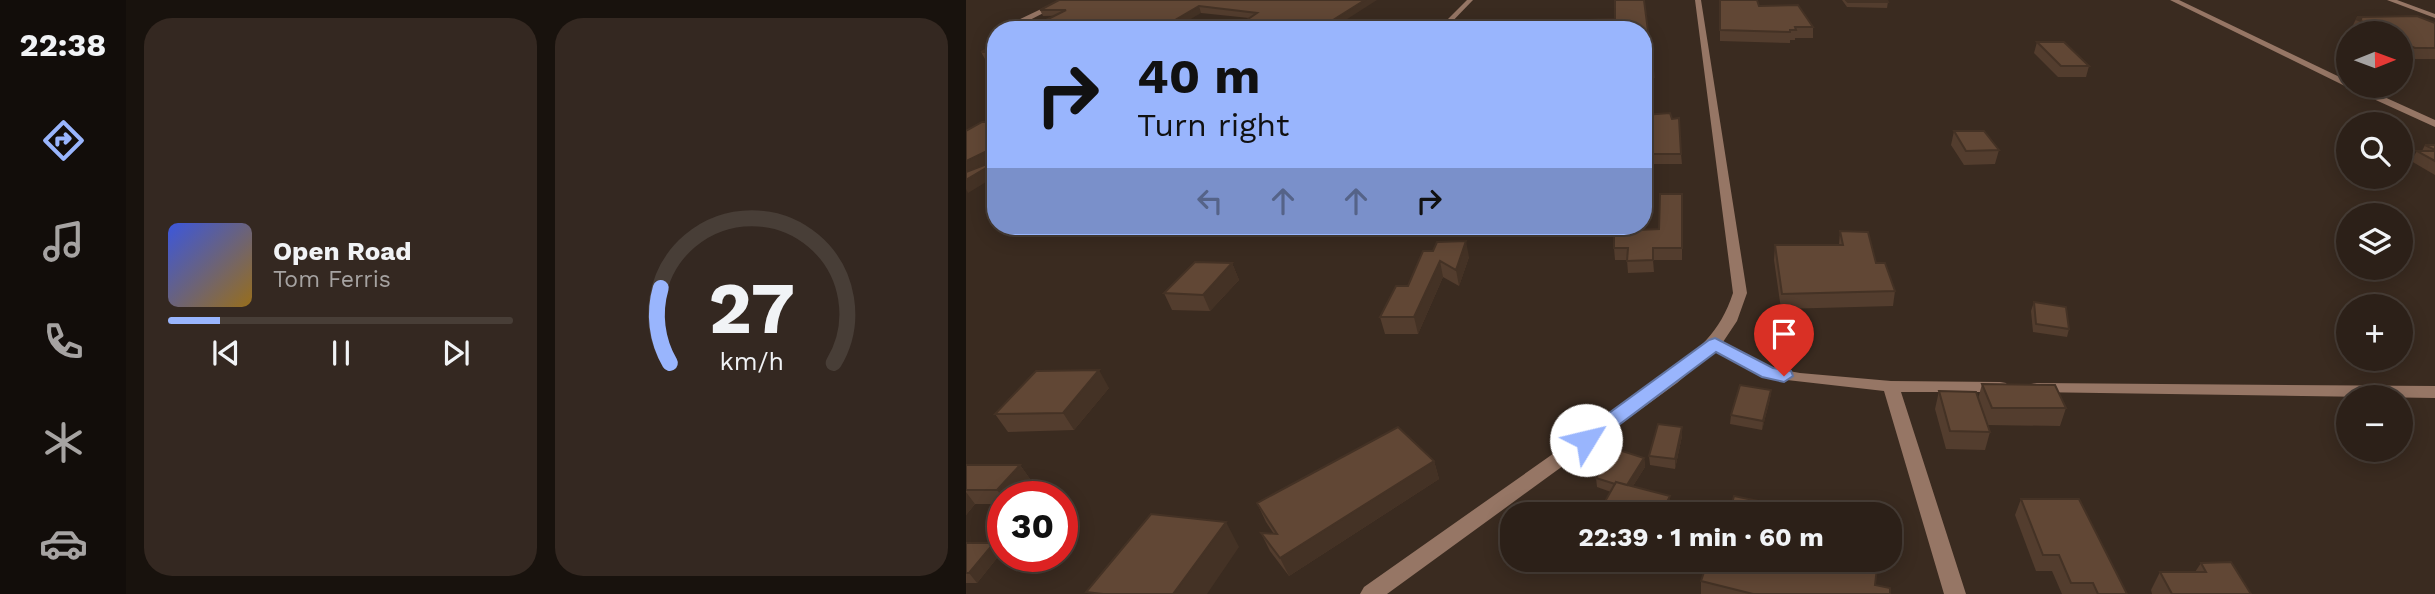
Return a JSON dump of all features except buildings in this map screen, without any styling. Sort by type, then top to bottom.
[{"type":"street","points":[[1023,21],[1066,0]]},
{"type":"street","points":[[1371,594],[1671,379],[1715,344],[1735,313],[1740,293],[1698,0]]},
{"type":"street","points":[[2173,0],[2336,78]]},
{"type":"street","points":[[2390,0],[2435,16]]},
{"type":"street","points":[[2379,98],[2435,124]]},
{"type":"street","points":[[1715,344],[1768,373],[1800,379],[1892,386],[2435,392]]},
{"type":"street","points":[[1892,386],[1955,594]]},
{"type":"lane","points":[[1449,21],[1470,0]]},
{"type":"route","points":[[1586,440],[1715,344],[1768,373],[1784,376]]}]
